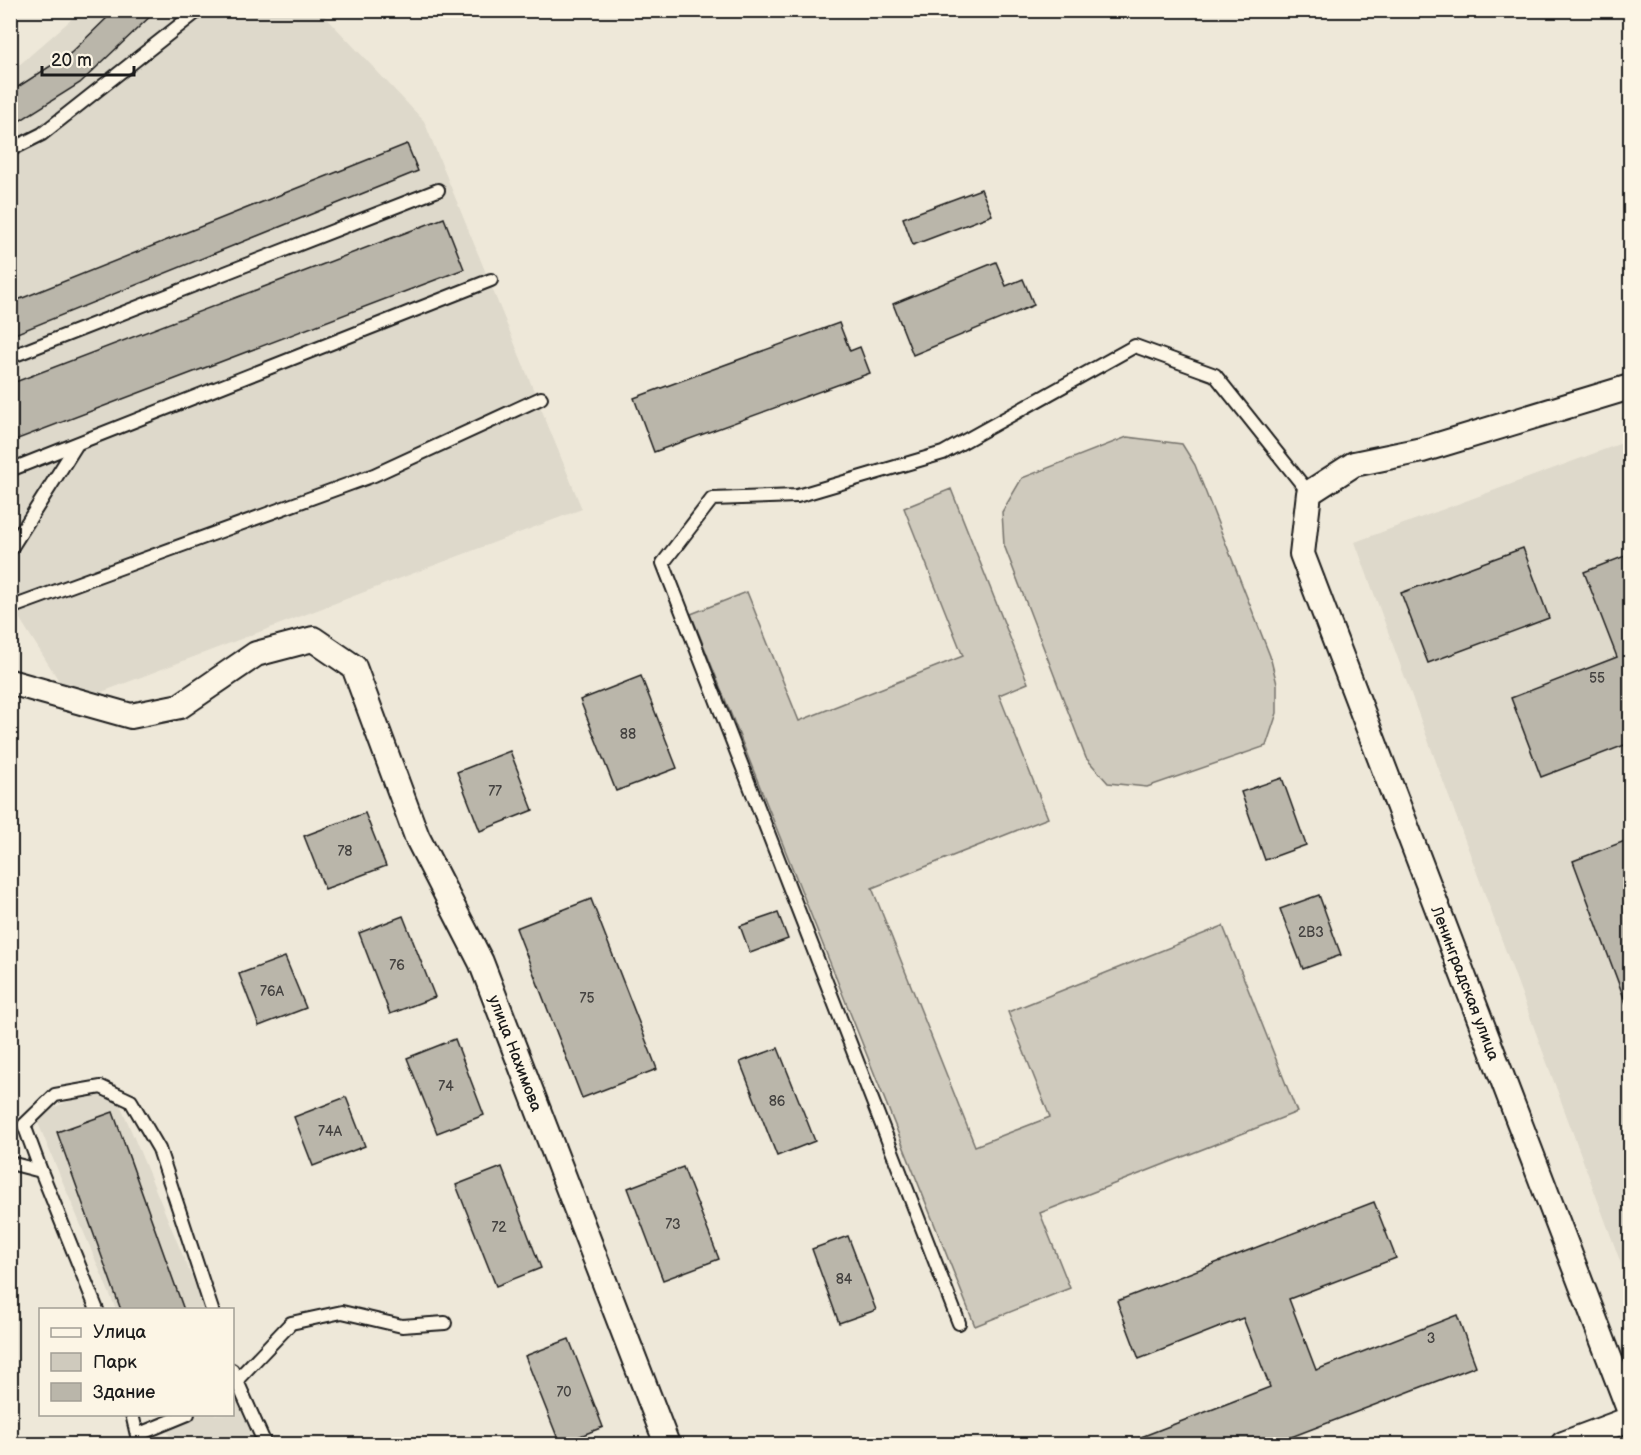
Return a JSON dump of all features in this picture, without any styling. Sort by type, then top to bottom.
[{"type":"street","points":[[1309,493],[1354,464],[1422,450],[1630,387]]},
{"type":"street","name":"Ленинградская улица","points":[[1309,493],[1302,554],[1630,1412]]},
{"type":"street","name":"улица Нахимова","points":[[10,682],[131,716],[180,706],[256,654],[313,639],[354,667],[417,837],[481,962],[667,1444]]},
{"type":"street","points":[[1563,1444],[1630,1419]]},
{"type":"lane","points":[[10,150],[42,134],[199,10]]},
{"type":"lane","points":[[10,357],[438,190]]},
{"type":"lane","points":[[10,470],[491,280]]},
{"type":"lane","points":[[959,1323],[663,563],[712,499],[797,496],[943,453],[1135,346],[1215,375],[1309,493]]},
{"type":"lane","points":[[10,608],[374,475],[541,399]]},
{"type":"lane","points":[[10,550],[77,444]]},
{"type":"lane","points":[[96,1308],[24,1125],[55,1095],[101,1087],[131,1101],[159,1149],[211,1308]]},
{"type":"lane","points":[[10,1163],[41,1170]]},
{"type":"lane","points":[[265,1444],[234,1379],[291,1323],[342,1312],[402,1326],[446,1323]]},
{"type":"lane","points":[[132,1416],[138,1440],[184,1416]]},
{"type":"shaded area","points":[[81,11],[320,11],[424,121],[582,509],[73,703],[11,605],[10,73]]},
{"type":"shaded area","points":[[1630,440],[1630,1288],[1355,542]]},
{"type":"shaded area","points":[[111,1082],[205,1308],[116,1308],[35,1116]]},
{"type":"shaded area","points":[[234,1379],[260,1444],[173,1444],[160,1416],[234,1416]]},
{"type":"green space","points":[[1127,437],[1182,444],[1195,465],[1270,656],[1277,684],[1277,713],[1266,746],[1147,787],[1108,783],[1086,758],[1004,545],[1002,512],[1022,478]]},
{"type":"green space","points":[[951,489],[1028,683],[999,695],[1048,818],[872,888],[975,1146],[1050,1117],[1008,1012],[1223,926],[1297,1112],[1040,1213],[1070,1288],[975,1326],[691,614],[747,592],[799,721],[963,656],[904,508]]},
{"type":"building","points":[[115,10],[157,10],[80,83],[10,127],[10,92],[71,53]]},
{"type":"building","points":[[407,144],[418,171],[10,336],[10,303]]},
{"type":"building","points":[[981,189],[992,215],[913,245],[903,218]]},
{"type":"building","points":[[444,218],[464,269],[10,442],[10,384]]},
{"type":"building","points":[[996,262],[1006,286],[1023,279],[1034,305],[913,355],[893,304]]},
{"type":"building","points":[[839,323],[850,351],[860,347],[870,373],[654,452],[634,398]]},
{"type":"building","points":[[1523,548],[1549,618],[1428,663],[1401,593]]},
{"type":"building","points":[[1630,554],[1630,743],[1541,777],[1511,698],[1617,657],[1584,572]]},
{"type":"building","points":[[641,676],[677,768],[616,791],[580,700]]},
{"type":"building","points":[[510,751],[533,810],[480,831],[457,772]]},
{"type":"building","points":[[1282,778],[1306,845],[1265,860],[1241,792]]},
{"type":"building","points":[[365,813],[386,866],[325,889],[304,836]]},
{"type":"building","points":[[1630,839],[1630,1014],[1573,861]]},
{"type":"building","points":[[1319,895],[1341,955],[1303,969],[1280,909]]},
{"type":"building","points":[[591,899],[657,1069],[582,1098],[516,928]]},
{"type":"building","points":[[778,913],[788,939],[750,953],[740,926]]},
{"type":"building","points":[[403,916],[435,997],[390,1014],[359,933]]},
{"type":"building","points":[[285,957],[306,1008],[259,1026],[239,974]]},
{"type":"building","points":[[455,1039],[484,1115],[437,1133],[407,1058]]},
{"type":"building","points":[[778,1048],[815,1141],[777,1156],[740,1062]]},
{"type":"building","points":[[346,1097],[365,1146],[313,1166],[294,1117]]},
{"type":"building","points":[[113,1112],[183,1308],[120,1308],[57,1132]]},
{"type":"building","points":[[502,1167],[541,1268],[496,1286],[456,1185]]},
{"type":"building","points":[[683,1167],[719,1259],[663,1280],[628,1188]]},
{"type":"building","points":[[1374,1202],[1396,1258],[1289,1299],[1316,1370],[1457,1315],[1476,1366],[1273,1444],[1123,1444],[1270,1387],[1243,1318],[1139,1359],[1117,1301]]},
{"type":"building","points":[[848,1236],[876,1310],[839,1323],[812,1249]]},
{"type":"building","points":[[569,1339],[603,1427],[560,1444],[525,1356]]}]
